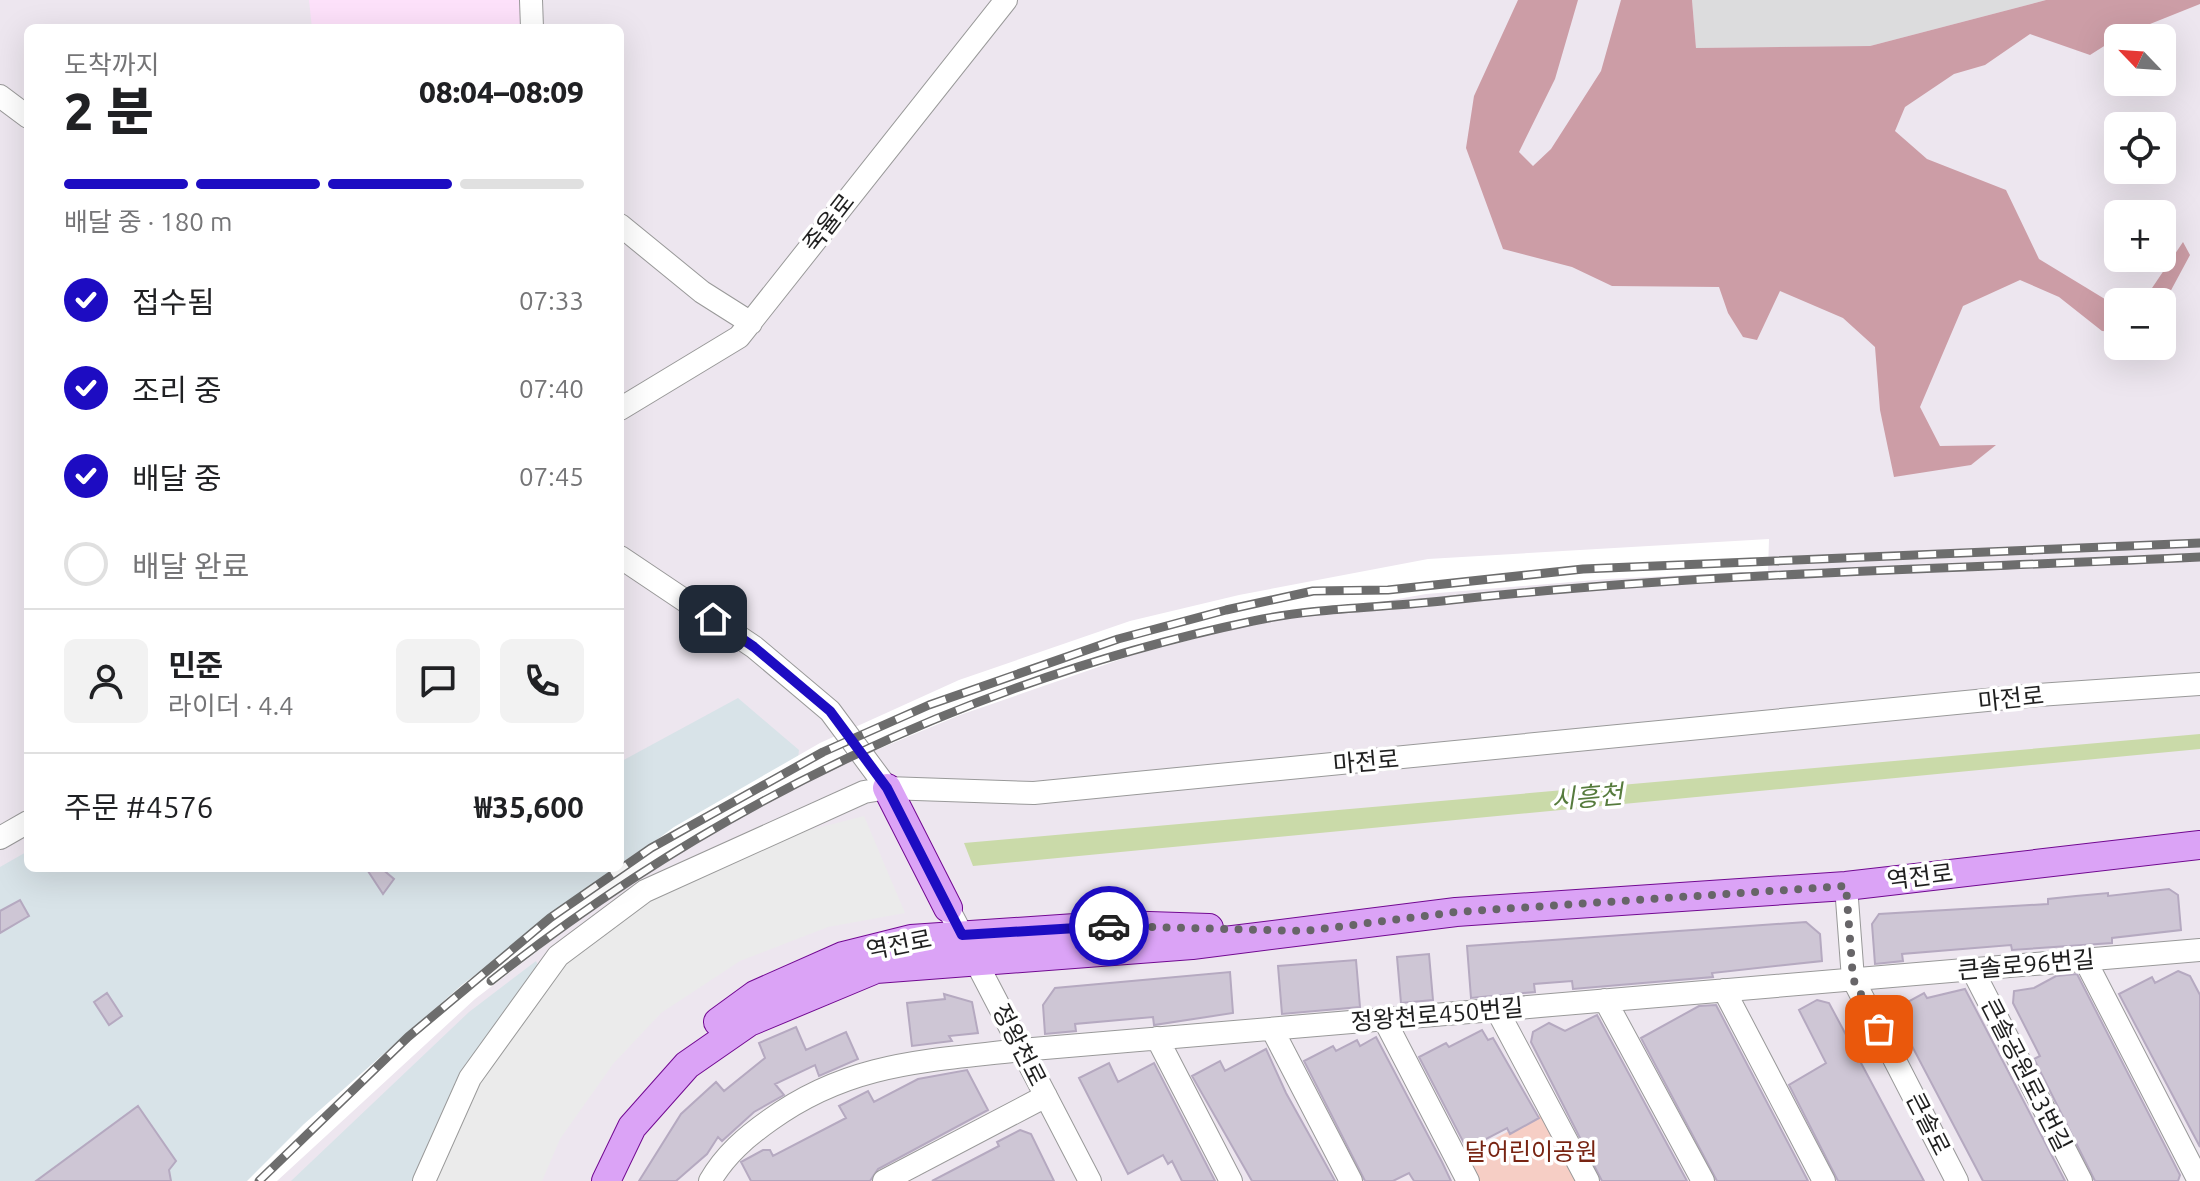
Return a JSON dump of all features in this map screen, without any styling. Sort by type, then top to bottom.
[{"type":"main road","points":[[887,788],[948,908]]},
{"type":"main road","name":"역전로","points":[[606,1181],[632,1127],[687,1065],[749,1022],[876,969],[1192,945],[1456,912],[1846,886],[2200,845]]},
{"type":"main road","name":"역전로","points":[[588,1181],[611,1134],[669,1063],[755,995],[843,956],[911,939],[1119,925],[1305,931]]},
{"type":"street","points":[[531,0],[532,24]]},
{"type":"street","name":"죽율로","points":[[624,407],[739,337],[1006,0]]},
{"type":"street","points":[[0,96],[24,114]]},
{"type":"street","points":[[624,228],[702,292],[751,323]]},
{"type":"street","points":[[624,560],[754,647],[830,711],[887,788]]},
{"type":"street","name":"마전로","points":[[424,1181],[470,1078],[558,956],[645,891],[806,815],[864,792],[887,788],[1034,793],[2038,695],[2200,684]]},
{"type":"street","points":[[0,838],[24,824]]},
{"type":"street","name":"큰솔로","points":[[1846,886],[1853,979],[1956,1181]]},
{"type":"street","name":"정왕천로","points":[[948,908],[1090,1181]]},
{"type":"street","name":"큰솔로96번길","points":[[1853,979],[2198,953]]},
{"type":"street","points":[[2085,960],[2199,1181]]},
{"type":"street","name":"큰솔공원로3번길","points":[[1972,969],[2081,1181]]},
{"type":"street","name":"정왕천로450번길","points":[[710,1181],[747,1137],[805,1096],[832,1082],[888,1065],[1021,1050],[1853,979]]},
{"type":"street","points":[[1724,990],[1824,1181]]},
{"type":"street","points":[[1605,1000],[1703,1181]]},
{"type":"street","points":[[1497,1010],[1588,1181]]},
{"type":"street","points":[[1384,1019],[1468,1181]]},
{"type":"street","points":[[1272,1029],[1351,1181]]},
{"type":"street","points":[[1157,1038],[1231,1181]]},
{"type":"street","points":[[884,1181],[1046,1096]]},
{"type":"shaded area","points":[[309,0],[522,0],[524,24],[312,24]]},
{"type":"shaded area","points":[[1518,0],[1578,0],[1555,79],[1519,152],[1533,166],[1551,149],[1601,71],[1621,0],[1692,0],[1696,48],[1870,46],[2046,0],[2200,0],[2200,4],[2150,24],[2104,24],[2104,46],[2090,55],[2030,34],[1985,65],[1954,74],[1905,107],[1895,131],[1927,159],[2006,190],[2039,259],[2104,298],[2104,331],[2059,297],[2020,280],[1963,306],[1920,407],[1940,446],[1996,445],[1971,465],[1894,477],[1880,410],[1875,347],[1843,318],[1780,291],[1757,340],[1743,337],[1728,313],[1719,287],[1612,286],[1572,267],[1503,249],[1466,148],[1474,96]]},
{"type":"shaded area","points":[[1692,0],[2046,0],[1870,46],[1696,48]]},
{"type":"shaded area","points":[[2183,242],[2190,255],[2172,288],[2152,288],[2163,272],[2176,272],[2176,252]]},
{"type":"shaded area","points":[[738,698],[799,750],[796,775],[501,961],[267,1181],[0,1181],[0,867],[24,853],[24,872],[624,872],[624,760]]},
{"type":"shaded area","points":[[864,816],[905,913],[828,927],[740,961],[661,1013],[613,1064],[560,1139],[542,1181],[436,1181],[476,1082],[531,1001],[596,934],[654,894],[782,837]]},
{"type":"shaded area","points":[[536,961],[547,984],[476,1082],[436,1181],[291,1181],[469,1012]]},
{"type":"green space","name":"달어린이공원","points":[[1544,1113],[1579,1181],[1479,1181],[1465,1154]]},
{"type":"water","name":"시흥천","points":[[2200,734],[2200,749],[973,866],[964,843]]},
{"type":"pier","points":[[1769,539],[1768,571],[1607,579],[1426,594],[1240,627],[1133,655],[960,715],[826,771],[688,847],[578,920],[475,999],[277,1181],[247,1181],[304,1124],[463,984],[614,872],[624,872],[624,864],[674,827],[820,743],[959,680],[1130,621],[1239,595],[1428,559]]},
{"type":"building","points":[[369,872],[386,872],[394,879],[383,894]]},
{"type":"building","points":[[2169,889],[2178,895],[2181,930],[2112,938],[2112,943],[2012,950],[2011,945],[1902,954],[1903,961],[1875,964],[1872,924],[1879,914],[2048,904],[2048,899]]},
{"type":"building","points":[[20,900],[29,916],[0,933],[0,911]]},
{"type":"building","points":[[1806,922],[1820,934],[1822,961],[1712,973],[1713,977],[1573,989],[1572,981],[1534,984],[1535,992],[1471,998],[1467,946]]},
{"type":"building","points":[[1429,954],[1433,1000],[1401,1003],[1397,957]]},
{"type":"building","points":[[1356,960],[1360,1007],[1282,1014],[1278,966]]},
{"type":"building","points":[[2178,971],[2190,976],[2200,995],[2200,1147],[2119,994],[2152,977],[2155,983]]},
{"type":"building","points":[[1230,972],[1233,1013],[1154,1025],[1153,1017],[1075,1024],[1076,1031],[1045,1034],[1043,1005],[1055,988]]},
{"type":"building","points":[[2077,974],[2180,1175],[2178,1181],[2095,1181],[2034,1059],[2040,1056],[2013,1003],[2014,991],[2034,988],[2056,976]]},
{"type":"building","points":[[1965,989],[2065,1181],[1983,1181],[1893,1010],[1924,993],[1927,998]]},
{"type":"building","points":[[107,993],[122,1016],[109,1025],[94,1002]]},
{"type":"building","points":[[944,994],[972,1002],[978,1033],[949,1036],[952,1041],[912,1046],[907,1003],[945,999]]},
{"type":"building","points":[[1817,1000],[1829,1003],[1924,1181],[1838,1181],[1789,1085],[1826,1063],[1799,1010]]},
{"type":"building","points":[[1716,1005],[1808,1181],[1717,1181],[1641,1038],[1699,1006]]},
{"type":"building","points":[[1597,1015],[1687,1181],[1602,1181],[1531,1042],[1533,1032],[1549,1023],[1565,1031]]},
{"type":"building","points":[[796,1027],[806,1050],[846,1032],[858,1059],[819,1076],[815,1065],[775,1084],[784,1095],[754,1112],[722,1141],[718,1137],[707,1154],[676,1181],[639,1181],[681,1114],[716,1082],[724,1091],[765,1058],[759,1043]]},
{"type":"building","points":[[1482,1030],[1488,1040],[1493,1038],[1539,1118],[1510,1134],[1507,1128],[1467,1149],[1419,1057],[1446,1043],[1449,1047]]},
{"type":"building","points":[[1376,1037],[1451,1181],[1414,1181],[1409,1173],[1393,1181],[1365,1181],[1304,1061],[1333,1046],[1336,1051],[1357,1040],[1360,1046]]},
{"type":"building","points":[[1266,1049],[1286,1093],[1335,1181],[1252,1181],[1192,1076],[1220,1061],[1225,1071]]},
{"type":"building","points":[[1109,1063],[1118,1082],[1154,1063],[1215,1181],[1182,1181],[1172,1161],[1168,1164],[1163,1155],[1128,1174],[1079,1078]]},
{"type":"building","points":[[967,1070],[988,1110],[878,1169],[870,1181],[751,1181],[741,1162],[763,1150],[770,1150],[773,1156],[846,1118],[839,1106],[868,1091],[874,1102],[918,1079]]},
{"type":"building","points":[[138,1106],[176,1161],[169,1170],[171,1181],[36,1181]]},
{"type":"building","points":[[1020,1130],[1031,1134],[1054,1181],[932,1181],[999,1146],[997,1142]]},
{"type":"railway","points":[[624,867],[651,848],[823,752],[929,705],[1118,639],[1313,591],[1388,590],[1583,569],[2200,543]]},
{"type":"railway","points":[[491,981],[576,917],[665,858],[851,756],[949,714],[1048,677],[1150,646],[1253,621],[1302,613],[1544,591],[1825,573],[2200,557]]},
{"type":"railway","points":[[259,1181],[408,1037],[550,918],[616,872]]},
{"type":"way so far","points":[[1109,926],[1305,931],[1456,912],[1846,886],[1853,979],[1879,1029]]},
{"type":"route","points":[[713,619],[754,647],[830,711],[887,788],[962,935],[1109,926]]}]
